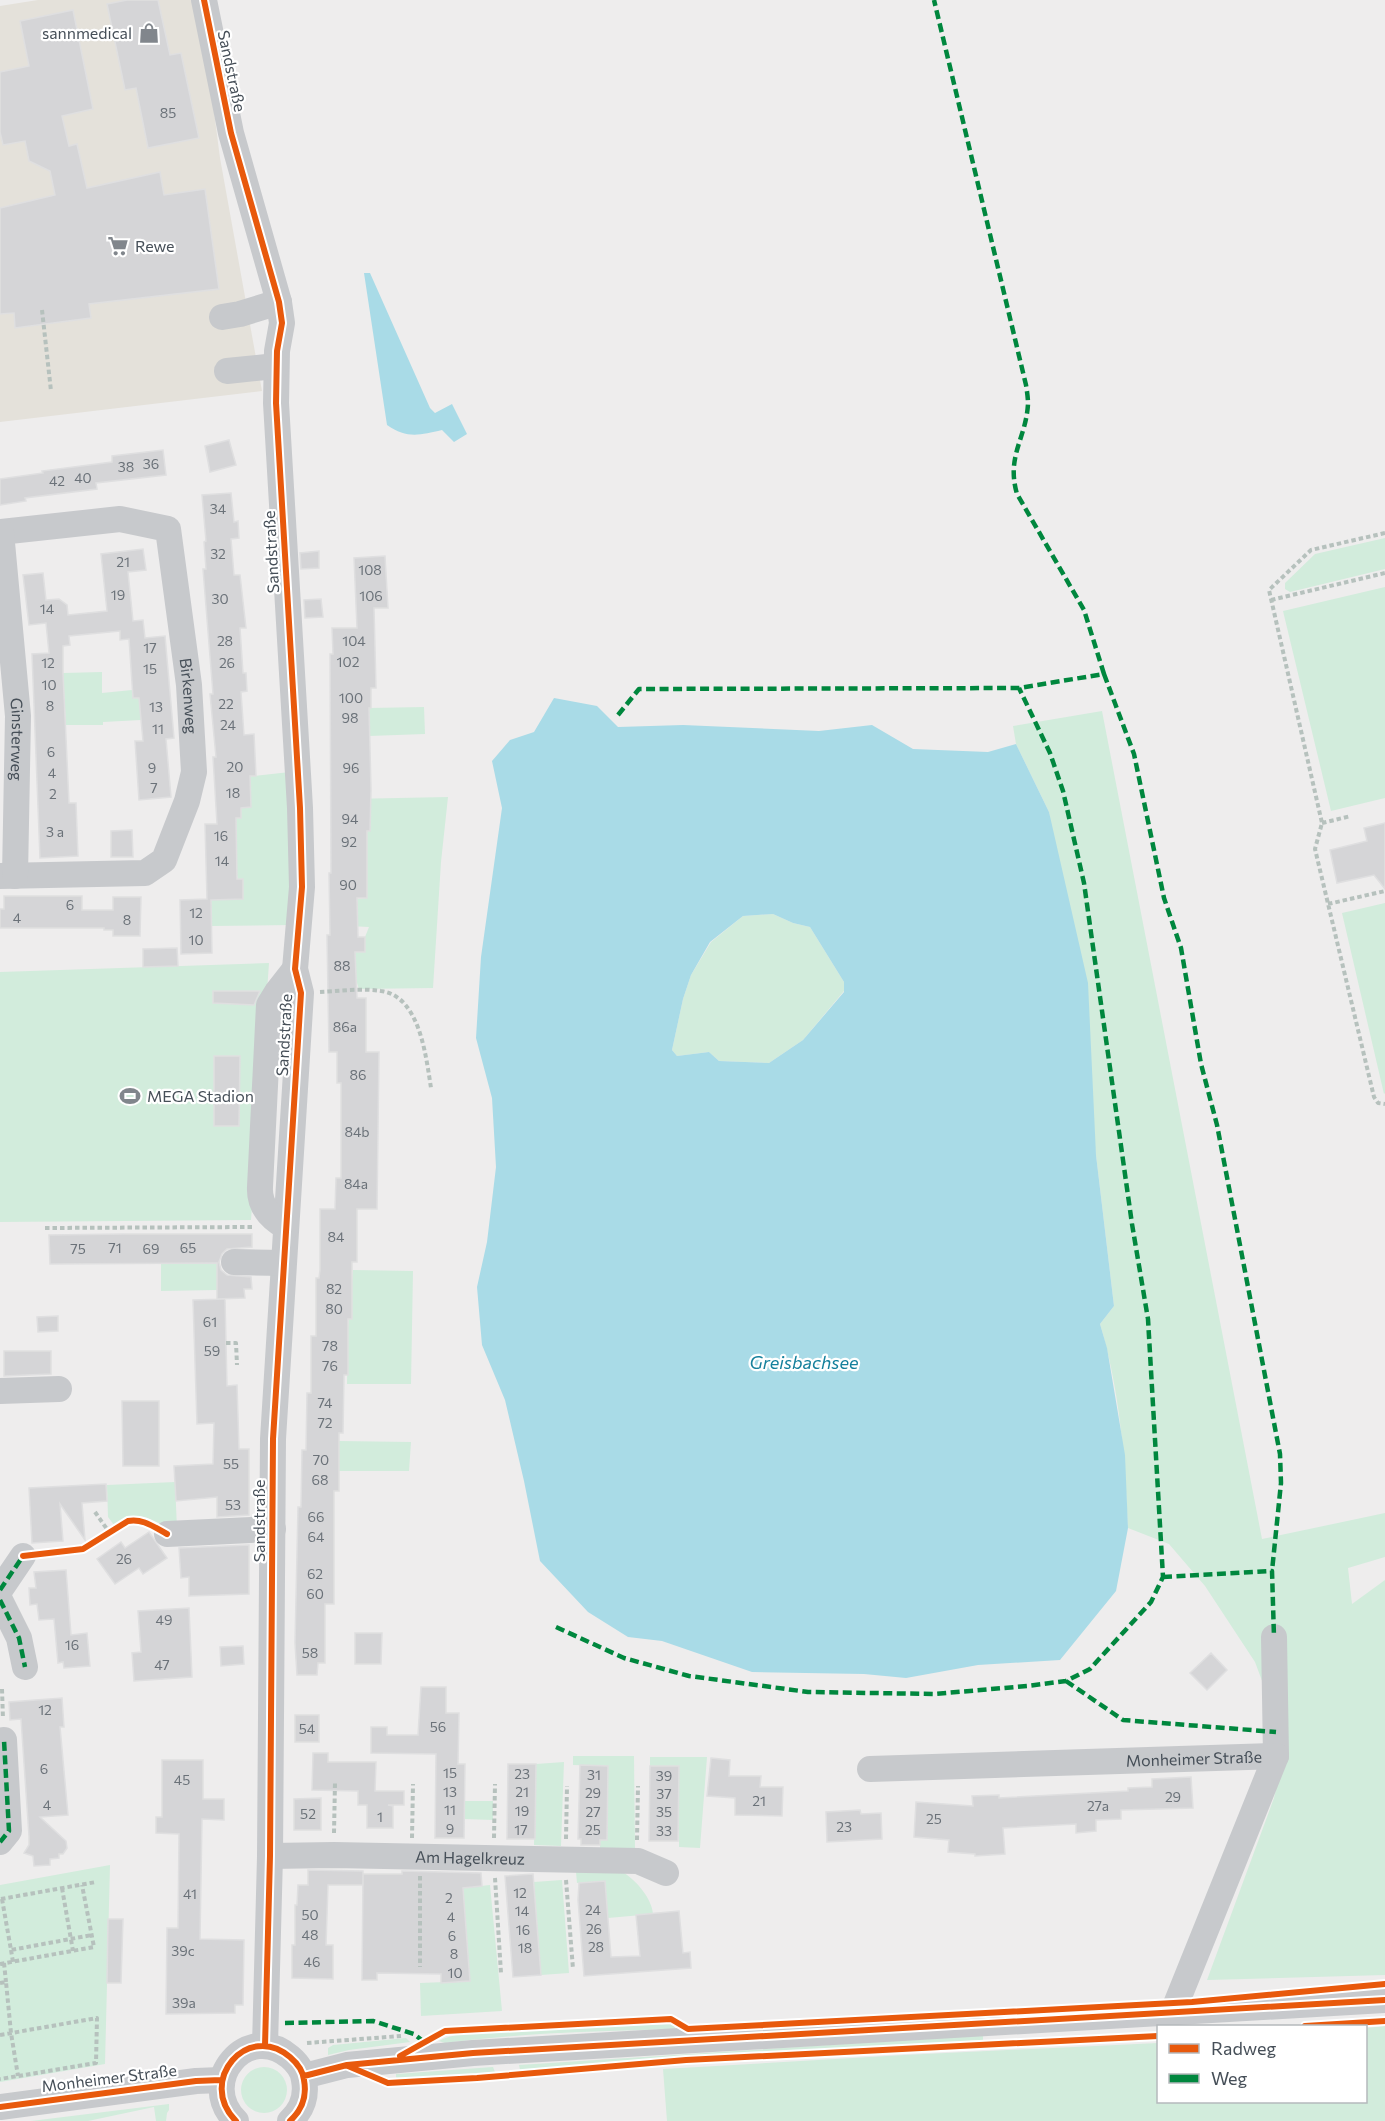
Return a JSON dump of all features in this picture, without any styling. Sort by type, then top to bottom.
[{"type":"street","name":"Sandstraße","points":[[204,0],[231,133],[279,302],[282,323],[276,366],[276,403],[300,808],[302,887],[298,981],[277,992],[269,1005],[260,1187],[262,1204],[277,1222],[286,1227],[273,1439],[270,1856],[265,2046]]},
{"type":"street","points":[[222,317],[279,302]]},
{"type":"street","points":[[227,371],[276,366]]},
{"type":"street","name":"Birkenweg","points":[[1,532],[120,519],[168,529],[189,685],[194,772],[187,801],[164,860],[145,873],[8,876]]},
{"type":"street","name":"Ginsterweg","points":[[1,532],[18,716],[8,876]]},
{"type":"street","points":[[234,1262],[283,1263]]},
{"type":"street","points":[[0,1391],[59,1389]]},
{"type":"street","points":[[167,1534],[273,1529]]},
{"type":"street","points":[[0,1590],[23,1556]]},
{"type":"street","points":[[0,1600],[19,1638],[25,1666]]},
{"type":"street","points":[[1274,1637],[1276,1756]]},
{"type":"street","points":[[0,1842],[9,1831],[4,1740]]},
{"type":"street","name":"Monheimer Straße","points":[[870,1769],[1276,1756],[1172,2014]]},
{"type":"street","name":"Am Hagelkreuz","points":[[270,1856],[334,1855],[638,1861],[666,1873]]},
{"type":"street","points":[[304,2076],[347,2065],[473,2053],[1385,2000]]},
{"type":"street","points":[[236,2121],[223,2104],[222,2080],[230,2062],[237,2055],[246,2050],[265,2046],[285,2052],[304,2076],[304,2099],[290,2121]]},
{"type":"street","name":"Monheimer Straße","points":[[0,2107],[174,2083],[222,2080]]},
{"type":"path","points":[[42,310],[51,391]]},
{"type":"path","points":[[1385,532],[1311,550],[1269,590],[1322,823],[1315,849],[1374,1097],[1377,1103],[1385,1104]]},
{"type":"path","points":[[1271,600],[1385,573]]},
{"type":"path","points":[[1322,823],[1351,816]]},
{"type":"path","points":[[1328,904],[1385,891]]},
{"type":"path","points":[[298,981],[381,991],[396,995],[414,1019],[423,1042],[431,1088]]},
{"type":"path","points":[[45,1228],[286,1227]]},
{"type":"path","points":[[226,1343],[236,1343],[237,1365]]},
{"type":"path","points":[[95,1512],[109,1532]]},
{"type":"path","points":[[2,1689],[4,1740]]},
{"type":"path","points":[[334,1855],[335,1782]]},
{"type":"path","points":[[413,1784],[420,1967]]},
{"type":"path","points":[[495,1784],[494,1859],[501,1973]]},
{"type":"path","points":[[567,1786],[565,1860],[573,1969]]},
{"type":"path","points":[[637,1845],[639,1786]]},
{"type":"path","points":[[13,1962],[1,1899],[96,1882]]},
{"type":"path","points":[[18,2076],[2,1964],[94,1947],[82,1885]]},
{"type":"path","points":[[62,1888],[73,1951]]},
{"type":"path","points":[[11,1950],[92,1935]]},
{"type":"path","points":[[0,1983],[6,1982]]},
{"type":"path","points":[[0,2035],[97,2018],[96,2063],[0,2079]]},
{"type":"path","points":[[317,2043],[403,2035]]},
{"type":"shaded area","points":[[38,0],[192,0],[209,73],[220,158],[262,391],[0,422],[0,6]]},
{"type":"green space","points":[[1385,538],[1385,569],[1290,592],[1285,589],[1285,583],[1315,554]]},
{"type":"green space","points":[[1385,587],[1385,798],[1331,811],[1283,611]]},
{"type":"green space","points":[[102,672],[102,693],[132,690],[133,698],[139,698],[141,720],[103,722],[103,725],[66,725],[63,673]]},
{"type":"green space","points":[[424,707],[425,734],[369,736],[369,708]]},
{"type":"green space","points":[[1102,711],[1262,1539],[1385,1513],[1385,1557],[1348,1568],[1352,1604],[1385,1580],[1385,1975],[1207,1980],[1274,1798],[1286,1745],[1255,1662],[1205,1586],[1169,1544],[1128,1528],[1117,1400],[1100,1324],[1114,1306],[1096,1155],[1049,812],[1016,744],[1013,726]]},
{"type":"green space","points":[[290,772],[291,925],[211,926],[210,899],[243,899],[243,879],[238,879],[237,875],[236,818],[241,817],[241,808],[251,807],[250,788],[245,777]]},
{"type":"green space","points":[[448,797],[441,862],[433,988],[359,989],[356,980],[355,952],[365,952],[365,937],[369,927],[329,925],[329,917],[357,916],[357,899],[367,898],[367,872],[349,863],[367,862],[370,808],[348,799]]},
{"type":"green space","points":[[1385,903],[1385,1093],[1384,1094],[1342,913]]},
{"type":"green space","points":[[773,914],[793,923],[810,927],[844,982],[844,991],[803,1040],[769,1063],[719,1061],[709,1052],[677,1056],[672,1050],[683,999],[691,975],[711,942],[743,916]]},
{"type":"green space","name":"MEGA Stadion","points":[[269,963],[251,1220],[0,1222],[0,972]]},
{"type":"green space","points":[[161,1263],[217,1263],[217,1290],[161,1291]]},
{"type":"green space","points":[[353,1270],[413,1271],[411,1384],[347,1384],[348,1328]]},
{"type":"green space","points":[[339,1441],[411,1442],[409,1471],[339,1471]]},
{"type":"green space","points":[[175,1482],[177,1528],[140,1516],[124,1519],[114,1525],[108,1517],[107,1485]]},
{"type":"green space","points":[[573,1756],[634,1756],[635,1848],[600,1848],[600,1840],[607,1839],[608,1766],[573,1765]]},
{"type":"green space","points":[[650,1757],[707,1757],[700,1848],[679,1847],[679,1767],[650,1766]]},
{"type":"green space","points":[[564,1762],[561,1846],[534,1845],[536,1764]]},
{"type":"green space","points":[[464,1801],[493,1801],[493,1820],[464,1819]]},
{"type":"green space","points":[[110,1865],[105,2064],[0,2082],[0,1885]]},
{"type":"green space","points":[[576,1872],[624,1873],[643,1891],[650,1902],[653,1914],[608,1918],[605,1881],[577,1883]]},
{"type":"green space","points":[[562,1880],[569,1973],[541,1975],[534,1882]]},
{"type":"green space","points":[[490,1885],[502,2011],[421,2016],[420,1983],[470,1981],[463,1888]]},
{"type":"green space","points":[[677,2024],[674,2029],[531,2035],[445,2043],[439,2041],[460,2034],[497,2031]]},
{"type":"green space","points":[[1385,2026],[1385,2121],[667,2121],[663,2069],[1157,2043],[1157,2103],[1367,2103],[1367,2028]]},
{"type":"green space","points":[[983,2035],[983,2040],[520,2070],[519,2065]]},
{"type":"green space","points":[[406,2038],[410,2042],[328,2055],[328,2048],[333,2045]]},
{"type":"green space","points":[[264,2067],[280,2074],[287,2090],[280,2106],[264,2113],[248,2106],[241,2090],[248,2074]]},
{"type":"green space","points":[[493,2067],[495,2072],[399,2080],[396,2077],[396,2074]]},
{"type":"green space","points":[[169,2104],[166,2121],[156,2121],[154,2107],[88,2121],[31,2121]]},
{"type":"water","points":[[364,273],[370,273],[430,408],[435,413],[452,404],[467,434],[454,442],[442,430],[407,434],[387,425]]},
{"type":"water","name":"Greisbachsee","points":[[554,698],[597,706],[618,727],[683,725],[819,731],[872,725],[913,749],[988,752],[1016,744],[1049,812],[1088,983],[1096,1155],[1114,1306],[1100,1324],[1107,1348],[1125,1455],[1128,1528],[1116,1591],[1060,1660],[978,1665],[906,1678],[864,1674],[752,1672],[662,1641],[628,1637],[588,1612],[540,1561],[505,1400],[482,1345],[477,1287],[487,1242],[496,1167],[492,1098],[476,1038],[481,957],[502,808],[492,761],[510,740],[534,732]],"holes":[[[773,914],[793,923],[810,927],[844,982],[844,992],[803,1040],[769,1063],[719,1061],[709,1052],[677,1056],[672,1050],[683,999],[691,975],[710,942],[743,916]]]},
{"type":"building","points":[[127,0],[158,0],[170,55],[181,53],[199,138],[148,148],[136,88],[125,90],[107,4]]},
{"type":"building","points":[[73,10],[93,109],[62,116],[69,146],[77,144],[87,188],[160,172],[164,195],[205,189],[219,289],[89,304],[91,318],[15,328],[14,313],[0,314],[0,208],[55,195],[50,171],[29,161],[25,141],[3,145],[0,132],[0,72],[29,66],[20,21]]},
{"type":"building","points":[[229,440],[236,465],[210,472],[205,446]]},
{"type":"building","points":[[163,450],[166,475],[96,483],[97,489],[25,498],[26,501],[0,505],[0,479],[112,462],[112,456]]},
{"type":"building","points":[[231,493],[234,522],[238,521],[239,538],[231,539],[234,575],[240,575],[246,628],[240,628],[243,673],[246,673],[247,691],[241,692],[244,735],[254,734],[256,776],[250,776],[251,807],[241,808],[241,818],[236,818],[237,879],[243,879],[243,899],[211,900],[212,953],[181,954],[180,900],[207,899],[205,824],[217,824],[213,757],[216,757],[210,694],[213,694],[203,569],[206,569],[204,542],[206,541],[202,495]]},
{"type":"building","points":[[143,549],[146,570],[128,572],[133,621],[143,620],[145,638],[165,636],[174,738],[166,739],[171,797],[139,800],[135,741],[143,741],[139,698],[133,698],[129,639],[120,640],[120,631],[69,636],[70,645],[63,646],[63,673],[69,803],[76,803],[78,856],[40,858],[32,654],[49,653],[46,623],[29,625],[23,575],[43,573],[46,600],[59,599],[67,605],[68,615],[107,611],[101,554]]},
{"type":"building","points":[[319,551],[319,568],[301,569],[300,553]]},
{"type":"building","points":[[385,556],[388,608],[374,608],[376,688],[371,688],[371,708],[369,708],[371,790],[370,831],[367,831],[367,898],[357,898],[358,937],[365,937],[365,952],[355,952],[357,998],[366,998],[366,1052],[379,1052],[377,1209],[357,1209],[357,1262],[352,1262],[352,1319],[348,1319],[348,1375],[344,1375],[343,1433],[339,1433],[339,1491],[334,1491],[334,1604],[325,1604],[325,1663],[318,1663],[317,1675],[297,1675],[295,1643],[298,1507],[301,1507],[302,1450],[306,1450],[307,1393],[311,1393],[311,1336],[316,1336],[316,1278],[319,1278],[320,1270],[320,1209],[335,1209],[336,1178],[341,1178],[341,1083],[337,1083],[337,1052],[329,1052],[327,935],[330,935],[330,654],[333,654],[332,628],[357,628],[354,558]]},
{"type":"building","points":[[321,599],[323,617],[305,618],[304,600]]},
{"type":"building","points":[[1385,823],[1385,889],[1374,875],[1337,883],[1330,850],[1367,841],[1364,828]]},
{"type":"building","points":[[132,830],[133,857],[111,857],[111,831]]},
{"type":"building","points":[[4,896],[82,896],[82,910],[113,910],[113,897],[141,897],[140,936],[113,936],[113,930],[104,930],[104,928],[0,928],[0,909],[4,909]]},
{"type":"building","points":[[177,948],[178,966],[143,967],[143,949]]},
{"type":"building","points":[[213,991],[260,991],[254,1005],[213,1003]]},
{"type":"building","points":[[214,1056],[240,1056],[239,1126],[214,1126]]},
{"type":"building","points":[[252,1234],[252,1247],[227,1249],[219,1262],[221,1270],[227,1275],[251,1277],[252,1289],[244,1289],[245,1298],[217,1299],[217,1263],[50,1264],[49,1235]]},
{"type":"building","points":[[225,1299],[227,1386],[237,1385],[239,1449],[249,1449],[249,1515],[217,1517],[217,1497],[176,1501],[174,1466],[213,1464],[214,1423],[197,1424],[193,1300]]},
{"type":"building","points":[[58,1316],[58,1331],[38,1332],[37,1317]]},
{"type":"building","points":[[4,1351],[51,1351],[51,1374],[4,1376]]},
{"type":"building","points":[[122,1401],[159,1401],[159,1466],[123,1466]]},
{"type":"building","points":[[106,1484],[107,1501],[82,1503],[85,1540],[60,1504],[63,1541],[32,1543],[29,1488]]},
{"type":"building","points":[[149,1532],[167,1558],[143,1574],[139,1568],[115,1584],[97,1559],[121,1542],[125,1548]]},
{"type":"building","points":[[249,1545],[249,1594],[189,1596],[189,1577],[181,1578],[179,1548]]},
{"type":"building","points":[[66,1570],[71,1635],[87,1633],[90,1666],[64,1668],[63,1662],[58,1663],[54,1619],[39,1620],[37,1604],[30,1605],[29,1588],[36,1588],[34,1572]]},
{"type":"building","points":[[189,1608],[192,1677],[134,1681],[132,1653],[141,1652],[138,1611]]},
{"type":"building","points":[[355,1633],[382,1633],[381,1664],[355,1664]]},
{"type":"building","points":[[243,1646],[244,1664],[221,1666],[220,1647]]},
{"type":"building","points":[[1211,1653],[1227,1670],[1207,1690],[1190,1673]]},
{"type":"building","points":[[421,1687],[446,1687],[446,1713],[459,1713],[458,1764],[465,1764],[464,1838],[435,1838],[436,1754],[371,1753],[371,1727],[387,1727],[387,1735],[418,1735]]},
{"type":"building","points":[[62,1698],[64,1727],[60,1727],[68,1815],[40,1817],[66,1841],[67,1848],[63,1854],[59,1854],[59,1858],[50,1859],[50,1865],[34,1866],[33,1856],[24,1853],[29,1845],[29,1836],[21,1719],[10,1720],[9,1702]]},
{"type":"building","points":[[295,1715],[319,1715],[319,1742],[295,1742]]},
{"type":"building","points":[[313,1753],[328,1753],[328,1762],[376,1762],[375,1791],[404,1791],[404,1805],[388,1805],[393,1806],[393,1828],[367,1828],[367,1805],[358,1805],[358,1791],[312,1790]]},
{"type":"building","points":[[711,1758],[730,1760],[729,1776],[761,1776],[760,1787],[783,1787],[782,1816],[735,1815],[735,1798],[707,1796]]},
{"type":"building","points":[[162,1760],[203,1760],[203,1799],[224,1799],[224,1820],[202,1819],[200,1939],[244,1940],[243,2005],[235,2005],[235,2013],[166,2014],[167,1928],[178,1928],[179,1834],[156,1833],[156,1817],[162,1817]]},
{"type":"building","points":[[508,1764],[536,1764],[535,1839],[507,1839]]},
{"type":"building","points":[[580,1765],[608,1766],[607,1840],[600,1840],[600,1845],[581,1845],[581,1839],[578,1839]]},
{"type":"building","points":[[650,1766],[679,1766],[678,1841],[649,1841]]},
{"type":"building","points":[[1191,1777],[1193,1808],[1121,1810],[1121,1819],[1096,1820],[1096,1831],[1076,1833],[1076,1824],[1003,1828],[1005,1854],[975,1856],[975,1854],[948,1852],[949,1840],[914,1837],[916,1802],[973,1806],[972,1796],[999,1795],[999,1798],[1128,1791],[1128,1788],[1152,1787],[1152,1779]]},
{"type":"building","points":[[321,1798],[321,1830],[294,1830],[294,1799]]},
{"type":"building","points":[[860,1810],[861,1814],[881,1813],[882,1839],[827,1842],[826,1812]]},
{"type":"building","points":[[308,1870],[363,1871],[363,1885],[328,1885],[326,1945],[333,1945],[333,1979],[292,1978],[295,1905],[297,1905],[298,1885],[308,1885]]},
{"type":"building","points":[[402,1871],[481,1873],[482,1886],[463,1888],[470,1981],[441,1983],[441,1974],[377,1973],[377,1980],[362,1980],[363,1874],[402,1874]]},
{"type":"building","points":[[533,1874],[541,1975],[513,1977],[505,1876]]},
{"type":"building","points":[[605,1881],[611,1957],[640,1956],[636,1915],[679,1911],[683,1953],[690,1952],[691,1968],[584,1976],[578,1900],[579,1883]]},
{"type":"building","points":[[108,1919],[123,1919],[121,1983],[107,1983]]},
{"type":"marked path","points":[[618,715],[639,689],[1019,688],[1104,674],[1084,610],[1017,494],[1014,469],[1027,416],[1026,385],[934,0]]},
{"type":"marked path","points":[[1104,674],[1134,754],[1164,898],[1181,948],[1201,1064],[1217,1125],[1280,1454],[1281,1483],[1272,1571]]},
{"type":"marked path","points":[[556,1627],[624,1658],[689,1676],[808,1692],[934,1694],[1066,1681],[1090,1669],[1151,1602],[1163,1577],[1148,1319],[1132,1224],[1084,883],[1063,791],[1050,753],[1019,688]]},
{"type":"marked path","points":[[0,1590],[23,1556],[27,1556]]},
{"type":"marked path","points":[[1163,1577],[1272,1571],[1274,1637]]},
{"type":"marked path","points":[[0,1600],[19,1638],[25,1667]]},
{"type":"marked path","points":[[1066,1681],[1123,1720],[1276,1732]]},
{"type":"marked path","points":[[0,1842],[9,1831],[4,1740]]},
{"type":"marked path","points":[[285,2023],[373,2021],[414,2034],[428,2045]]},
{"type":"cycle path","points":[[204,0],[231,133],[279,302],[282,323],[277,351],[276,403],[300,808],[302,887],[295,969],[301,993],[273,1439],[270,1856],[265,2046]]},
{"type":"cycle path","points":[[23,1556],[83,1549],[133,1520],[153,1526],[167,1534]]},
{"type":"cycle path","points":[[400,2056],[445,2031],[671,2019],[688,2029],[1192,2002],[1385,1984]]},
{"type":"cycle path","points":[[304,2076],[347,2065],[473,2053],[1385,2000]]},
{"type":"cycle path","points":[[1321,2025],[1385,2021]]},
{"type":"cycle path","points":[[348,2066],[388,2083],[477,2078],[686,2060],[1157,2036]]},
{"type":"cycle path","points":[[236,2121],[225,2105],[222,2089],[224,2074],[232,2060],[244,2051],[258,2046],[274,2048],[290,2057],[302,2073],[305,2086],[304,2097],[298,2112],[290,2121]]},
{"type":"cycle path","points":[[0,2107],[196,2081],[221,2080]]},
{"type":"place","name":"sannmedical","points":[[149,33]]},
{"type":"place","name":"Rewe","points":[[118,246]]},
{"type":"place","name":"MEGA Stadion","points":[[130,1096]]}]
